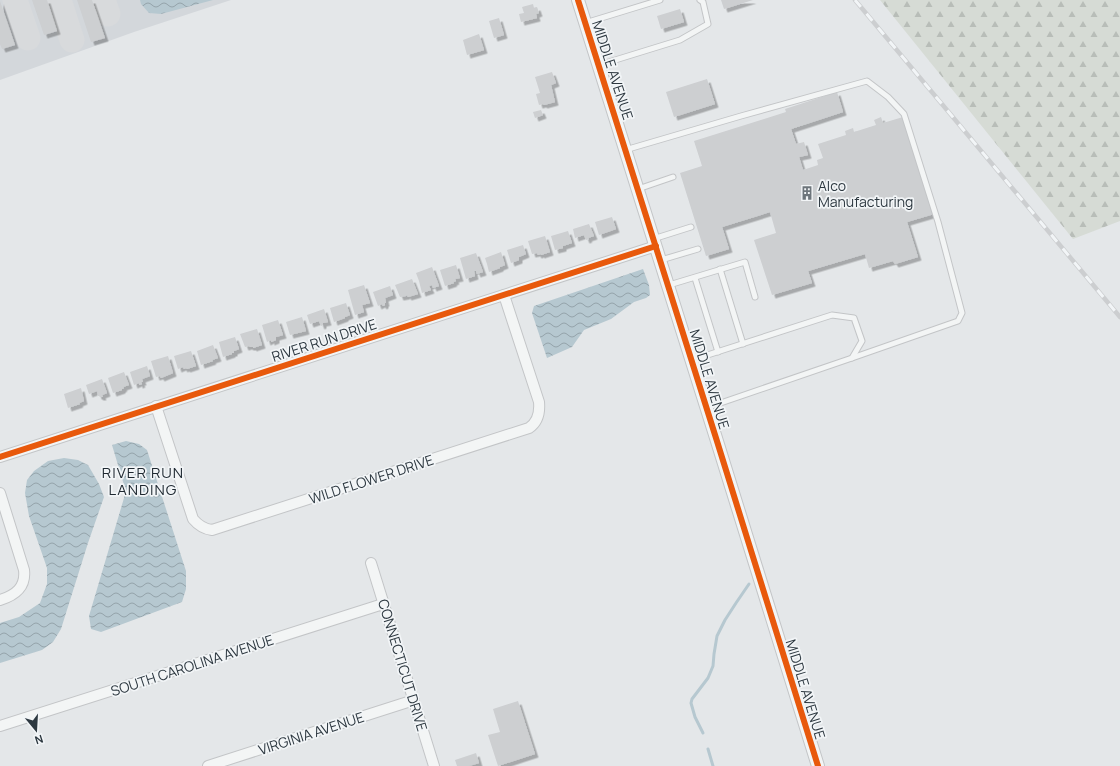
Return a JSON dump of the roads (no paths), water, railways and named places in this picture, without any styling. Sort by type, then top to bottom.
[{"type":"street","name":"MIDDLE AVENUE","points":[[578,0],[818,766]]},
{"type":"street","name":"RIVER RUN DRIVE","points":[[0,457],[504,295],[654,243]]},
{"type":"street","name":"WILD FLOWER DRIVE","points":[[156,406],[193,519],[200,526],[212,530],[529,428],[535,423],[540,408],[504,295]]},
{"type":"street","points":[[0,493],[25,574],[23,583],[17,591],[0,600]]},
{"type":"street","name":"CONNECTICUT DRIVE","points":[[371,563],[434,766]]},
{"type":"street","name":"SOUTH CAROLINA AVENUE","points":[[0,726],[383,604]]},
{"type":"street","name":"VIRGINIA AVENUE","points":[[208,766],[414,700]]},
{"type":"lane","points":[[585,23],[660,0]]},
{"type":"lane","points":[[599,65],[680,40],[708,24],[703,2],[700,0]]},
{"type":"lane","points":[[626,150],[741,116],[867,82],[888,97],[904,114],[938,222],[962,313],[958,321],[706,408]]},
{"type":"lane","points":[[638,189],[673,177]]},
{"type":"lane","points":[[654,243],[691,227]]},
{"type":"lane","points":[[660,260],[698,249]]},
{"type":"lane","points":[[668,286],[745,262],[755,297]]},
{"type":"lane","points":[[720,270],[743,344]]},
{"type":"lane","points":[[695,278],[718,352]]},
{"type":"lane","points":[[692,360],[832,315],[854,318],[862,340],[852,358]]},
{"type":"water","points":[[140,0],[213,0],[161,14],[149,13],[141,4]]},
{"type":"water","points":[[643,269],[649,285],[650,295],[634,302],[611,319],[584,330],[572,347],[547,358],[532,313],[534,306]]},
{"type":"water","points":[[126,441],[139,444],[147,450],[186,571],[186,589],[182,602],[101,632],[91,629],[89,616],[124,498],[124,485],[112,445]]},
{"type":"water","points":[[64,458],[78,460],[88,465],[99,484],[104,497],[61,629],[53,642],[42,650],[0,663],[0,623],[19,617],[40,603],[47,584],[47,568],[29,516],[25,493],[27,480],[34,471],[48,461]]},
{"type":"waterway","points":[[703,733],[695,717],[691,703],[692,699],[708,678],[713,666],[717,636],[725,620],[749,584]]},
{"type":"waterway","points":[[708,749],[713,766]]},
{"type":"railway","points":[[855,0],[1120,317]]},
{"type":"place","name":"Alco Manufacturing","points":[[807,193]]},
{"type":"district","name":"RIVER RUN LANDING","points":[[143,480]]}]
